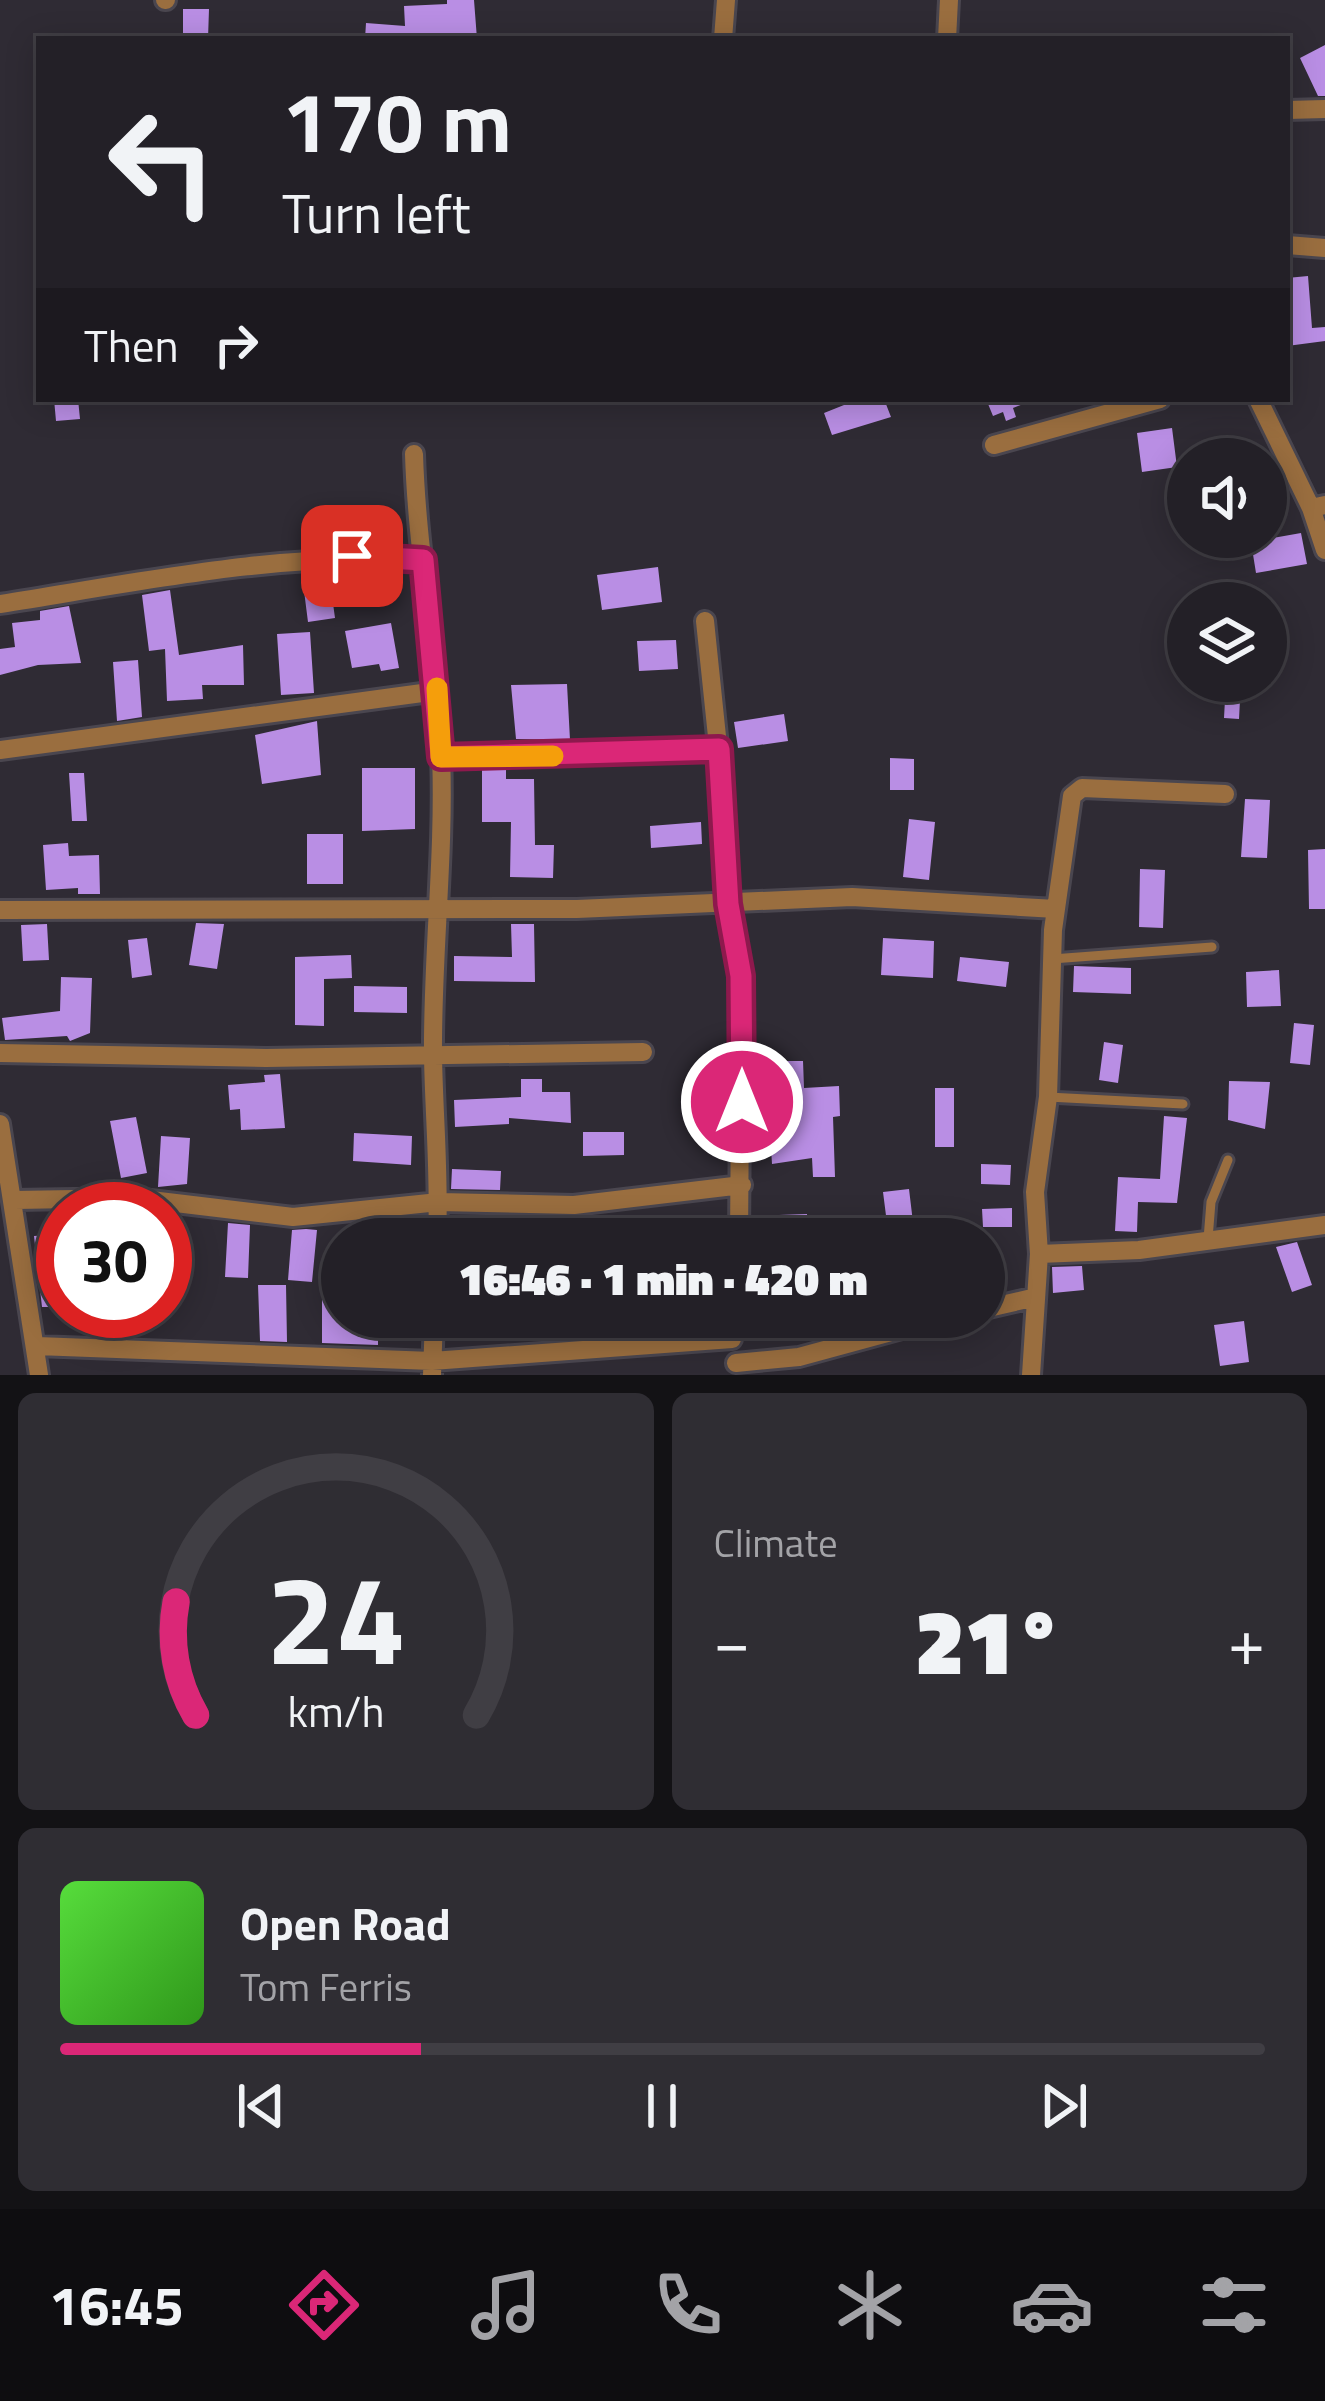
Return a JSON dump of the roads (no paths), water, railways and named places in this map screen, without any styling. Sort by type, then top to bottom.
[{"type":"street","points":[[723,36],[726,0]]},
{"type":"street","points":[[947,36],[949,0]]},
{"type":"street","points":[[1290,110],[1325,109]]},
{"type":"street","points":[[1290,245],[1325,248]]},
{"type":"street","points":[[994,445],[1149,402]]},
{"type":"street","points":[[1260,402],[1318,506],[1325,550]]},
{"type":"street","points":[[414,454],[441,757],[442,908],[433,1052],[438,1218]]},
{"type":"street","points":[[0,604],[287,561],[352,556],[423,560]]},
{"type":"street","points":[[705,621],[728,904],[741,976],[740,1218]]},
{"type":"street","points":[[0,750],[437,691]]},
{"type":"street","points":[[441,757],[719,749]]},
{"type":"street","points":[[1031,1375],[1039,1254],[1035,1192],[1048,1097],[1052,959],[1066,812],[1072,796],[1082,788],[1226,794]]},
{"type":"street","points":[[0,910],[728,904],[763,898],[853,897],[1056,909]]},
{"type":"street","points":[[0,1053],[266,1058],[643,1052]]},
{"type":"street","points":[[0,1124],[39,1375]]},
{"type":"street","points":[[15,1200],[134,1198],[293,1217],[439,1202],[574,1205],[742,1185]]},
{"type":"street","points":[[1039,1254],[1058,1257],[1325,1225]]},
{"type":"street","points":[[1005,1304],[1036,1297]]},
{"type":"street","points":[[432,1368],[433,1338]]},
{"type":"street","points":[[37,1346],[432,1368],[732,1339],[737,1369],[869,1338]]},
{"type":"lane","points":[[1052,959],[1212,947]]},
{"type":"lane","points":[[1048,1097],[1184,1105]]},
{"type":"lane","points":[[1208,1239],[1211,1202],[1228,1160]]}]
